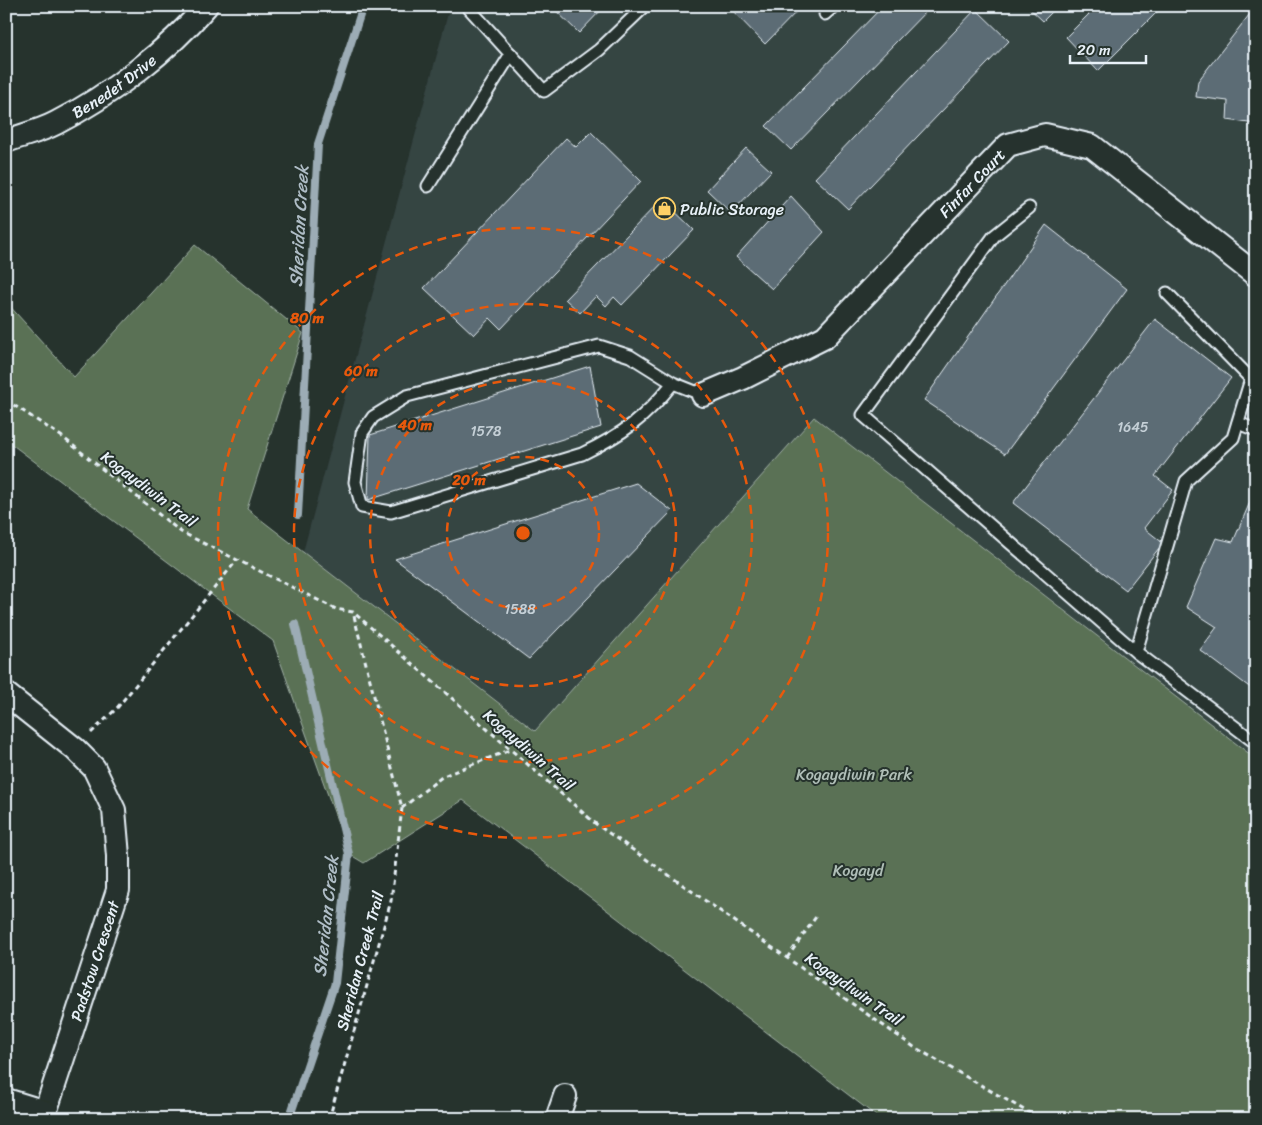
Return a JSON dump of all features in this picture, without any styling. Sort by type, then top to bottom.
[{"type":"street","name":"Benedet Drive","points":[[6,141],[56,123],[113,89],[162,50],[206,6]]},
{"type":"street","name":"Finfar Court","points":[[703,395],[743,378],[825,337],[1008,145],[1045,135],[1092,146],[1256,275]]},
{"type":"street","name":"Padstow Crescent","points":[[6,694],[75,749],[94,768],[114,810],[118,856],[118,890],[44,1115]]},
{"type":"street","points":[[557,1119],[564,1096]]},
{"type":"street","points":[[6,1100],[44,1115]]},
{"type":"lane","points":[[467,6],[544,91],[599,50],[644,6]]},
{"type":"lane","points":[[428,186],[511,54]]},
{"type":"lane","points":[[1029,208],[994,236],[863,415],[1136,652],[1256,742]]},
{"type":"lane","points":[[1136,652],[1186,481],[1233,438],[1254,375],[1167,293]]},
{"type":"lane","points":[[673,383],[656,404],[638,421],[610,440],[582,454],[391,512],[362,507],[355,482],[362,433],[373,417],[407,396],[599,346],[630,356],[673,383],[703,395]]},
{"type":"lane","points":[[1238,423],[1256,430]]},
{"type":"path","name":"Kogaydiwin Trail","points":[[6,400],[61,436],[182,532],[336,609],[353,612],[596,824],[914,1047],[1040,1119]]},
{"type":"path","points":[[75,749],[117,708],[237,560]]},
{"type":"path","name":"Sheridan Creek Trail","points":[[328,1119],[392,901],[402,808],[353,612]]},
{"type":"path","points":[[402,808],[443,776],[510,750]]},
{"type":"path","points":[[787,958],[818,914]]},
{"type":"shaded area","points":[[450,6],[1256,6],[1256,759],[814,417],[536,731],[303,552]]},
{"type":"green space","name":"Kogaydiwin Park","points":[[195,245],[303,333],[247,509],[535,731],[814,417],[1256,759],[1256,1119],[880,1119],[463,800],[364,863],[349,854],[273,641],[6,440],[6,302],[74,377]]},
{"type":"building","points":[[551,6],[605,6],[579,33]]},
{"type":"building","points":[[728,6],[802,6],[765,44]]},
{"type":"building","points":[[883,6],[931,6],[791,150],[766,126]]},
{"type":"building","points":[[1027,6],[1058,6],[1043,21]]},
{"type":"building","points":[[1097,6],[1163,6],[1098,71],[1066,37]]},
{"type":"building","points":[[1256,6],[1256,124],[1227,120],[1228,101],[1196,97],[1198,81]]},
{"type":"building","points":[[976,9],[1009,41],[848,209],[815,178]]},
{"type":"building","points":[[591,132],[641,181],[501,329],[490,318],[474,335],[424,288],[566,138],[576,147]]},
{"type":"building","points":[[746,148],[771,171],[731,213],[707,190]]},
{"type":"building","points":[[791,196],[824,232],[772,289],[736,257]]},
{"type":"building","points":[[662,199],[694,230],[622,305],[614,297],[606,306],[596,296],[580,313],[565,299]]},
{"type":"building","points":[[1046,225],[1127,289],[1005,454],[924,400]]},
{"type":"building","points":[[1155,319],[1231,378],[1155,476],[1173,490],[1144,528],[1163,543],[1126,590],[1013,503]]},
{"type":"building","points":[[590,366],[601,427],[368,500],[370,435]]},
{"type":"building","points":[[636,483],[672,511],[529,659],[395,559]]},
{"type":"building","points":[[1256,488],[1256,692],[1200,650],[1217,627],[1186,607],[1216,538],[1233,542]]},
{"type":"waterway","name":"Sheridan Creek","points":[[298,515],[318,144],[363,6]]},
{"type":"waterway","name":"Sheridan Creek","points":[[289,1119],[335,983],[349,854],[295,624]]},
{"type":"place","name":"Public Storage","points":[[664,209]]},
{"type":"park label","name":"Kogayd","points":[[858,870]]}]
